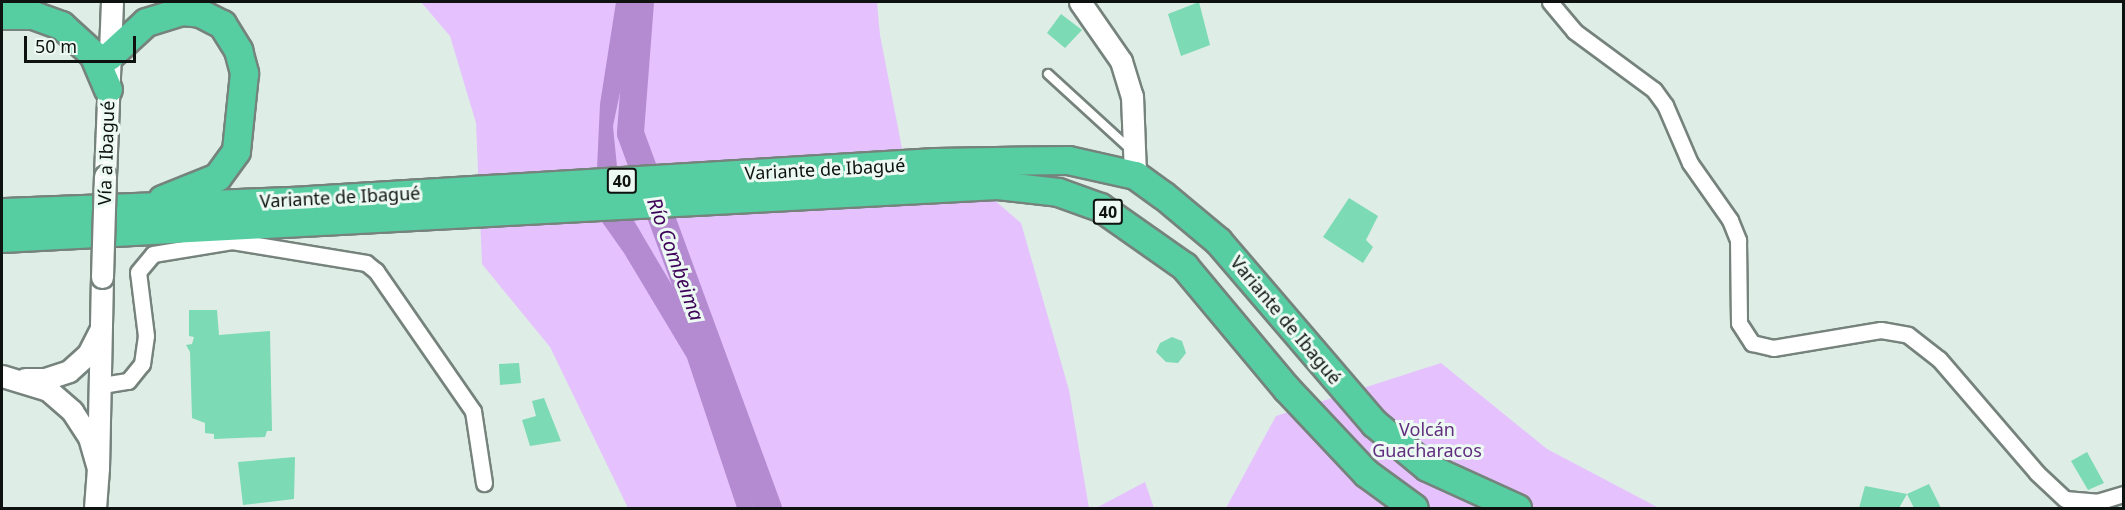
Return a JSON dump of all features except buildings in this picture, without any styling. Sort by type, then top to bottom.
[{"type":"highway","points":[[2,3],[7,2]]},
{"type":"highway","points":[[109,56],[157,16],[191,11],[222,24],[238,50],[244,73],[239,144],[227,167],[217,177],[144,207]]},
{"type":"highway","points":[[2,15],[33,15],[61,25],[93,54],[108,89]]},
{"type":"highway","name":"Variante de Ibagué","points":[[5,238],[309,211],[935,162],[1068,160],[1134,163],[1218,241],[1374,423],[1427,467],[1517,508]]},
{"type":"highway","name":"Variante de Ibagué","points":[[2,212],[144,207],[309,211],[684,202],[997,185],[1058,192],[1100,207],[1184,266],[1286,388],[1366,473],[1414,508]]},
{"type":"highway","points":[[2,195],[39,210]]},
{"type":"main road","name":"Vía a Ibagué","points":[[10,377],[45,380],[69,371],[88,354],[100,331],[112,2]]},
{"type":"main road","points":[[1080,2],[1122,61],[1132,96],[1134,163]]},
{"type":"main road","name":"Vía a Ibagué","points":[[92,504],[98,468],[102,385],[101,305]]},
{"type":"main road","points":[[10,377],[48,390],[72,411],[89,437],[98,468]]},
{"type":"street","points":[[1550,2],[1574,31],[1654,90],[1665,105],[1690,163],[1730,220],[1738,240],[1739,323],[1752,343],[1773,348],[1881,330],[1908,335],[1939,359],[2037,473],[2065,499],[2097,502],[2124,494]]},
{"type":"street","points":[[102,385],[128,381],[142,364],[146,336],[138,273],[153,254],[232,241],[366,263],[375,271],[473,411],[484,483]]},
{"type":"lane","points":[[1048,74],[1134,163]]},
{"type":"green space","points":[[421,2],[877,2],[880,35],[906,169],[964,174],[1021,223],[1069,390],[1089,508],[628,508],[550,347],[482,264],[476,123],[450,36]]},
{"type":"green space","name":"Volcán Guacharacos","points":[[1441,363],[1547,449],[1659,508],[1226,508],[1276,416]]},
{"type":"green space","points":[[1145,482],[1154,508],[1096,508]]},
{"type":"shaded area","points":[[616,2],[639,2],[613,126],[620,197],[673,287],[717,397],[754,508],[737,508],[687,358],[624,253],[595,212],[600,104]]},
{"type":"waterway","name":"Río Combeima","points":[[640,2],[630,133],[768,508]]}]
